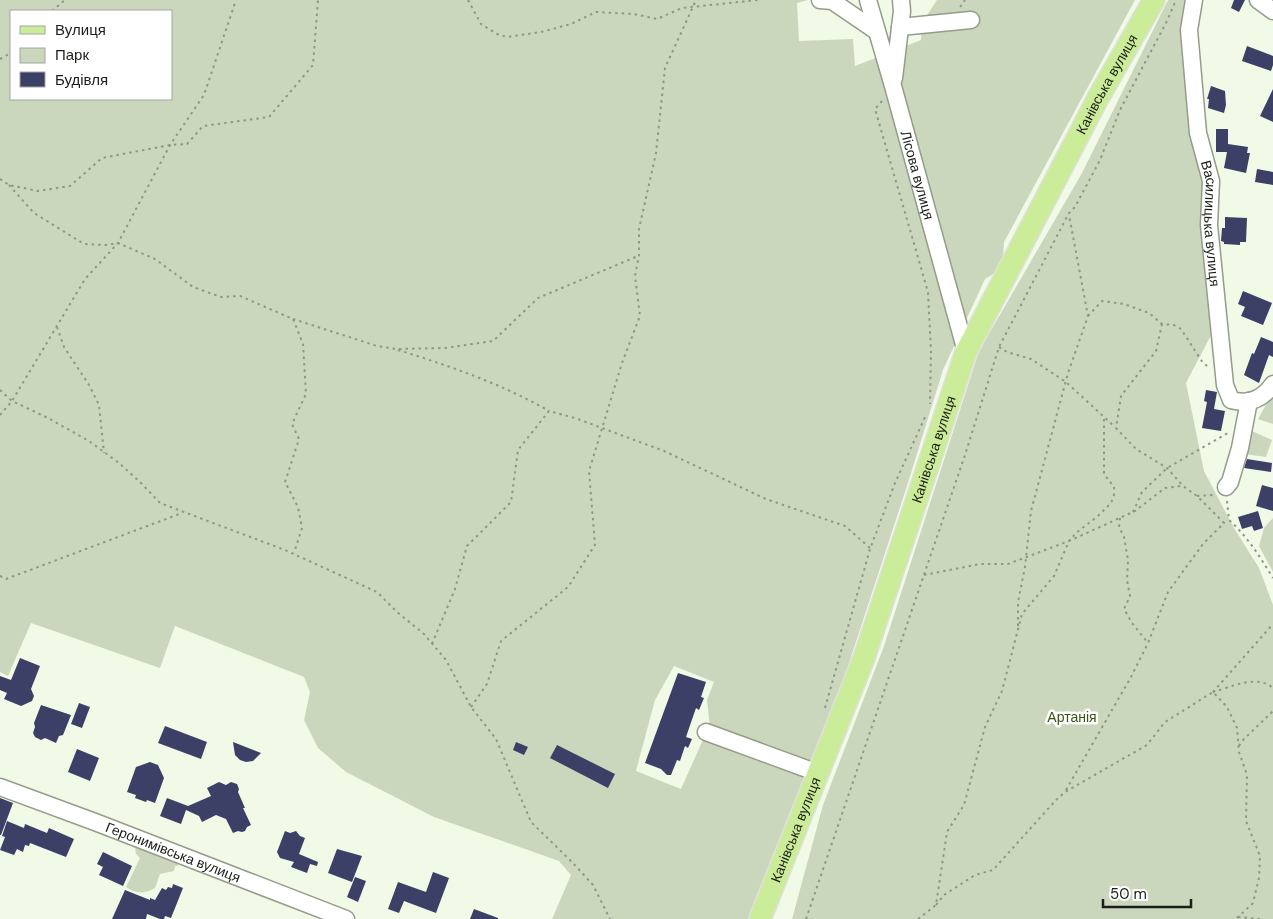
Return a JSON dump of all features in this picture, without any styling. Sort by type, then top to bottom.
[{"type":"main road","name":"Канівська вулиця","points":[[760,919],[864,658],[966,352],[1098,98],[1154,0]]},
{"type":"street","points":[[820,0],[832,2],[876,31]]},
{"type":"street","name":"Лісова вулиця","points":[[868,0],[966,352]]},
{"type":"street","points":[[893,86],[902,0]]},
{"type":"street","name":"Василицька вулиця","points":[[1194,0],[1189,30],[1198,133],[1210,181],[1209,225],[1224,379],[1226,391],[1232,400],[1238,402],[1249,401]]},
{"type":"street","points":[[1258,0],[1273,11]]},
{"type":"street","points":[[900,27],[971,20]]},
{"type":"street","points":[[1226,487],[1230,482],[1240,448],[1249,401],[1254,401],[1264,395],[1273,384]]},
{"type":"street","points":[[1228,433],[1244,424]]},
{"type":"street","points":[[706,732],[818,772]]},
{"type":"street","name":"Геронимівська вулиця","points":[[0,787],[96,822],[329,916],[346,919]]},
{"type":"path","points":[[53,10],[65,0]]},
{"type":"path","points":[[0,415],[12,402],[85,279],[118,243],[170,145],[204,95],[236,0]]},
{"type":"path","points":[[10,185],[38,190],[70,186],[102,158],[170,145],[188,144],[203,126],[269,117],[313,65],[318,0]]},
{"type":"path","points":[[468,0],[481,24],[497,34],[507,36],[541,32],[570,24],[596,12],[634,14],[658,19],[682,8],[758,0]]},
{"type":"path","points":[[471,707],[487,684],[501,641],[568,587],[595,545],[589,470],[622,363],[640,316],[635,276],[639,229],[656,153],[665,68],[696,0]]},
{"type":"path","points":[[806,919],[964,458],[999,347],[1069,213],[1075,206],[1100,160],[1120,110],[1167,21],[1176,0]]},
{"type":"path","points":[[893,86],[875,109],[928,292],[931,352],[930,405]]},
{"type":"path","points":[[0,179],[10,185],[34,213],[84,244],[106,245],[118,243],[155,259],[193,287],[220,297],[240,296],[293,319],[377,346],[396,349],[447,365],[521,395],[549,411],[575,418],[664,451],[766,499],[845,526],[870,548]]},
{"type":"path","points":[[1069,213],[1088,316]]},
{"type":"path","points":[[396,349],[445,348],[493,341],[538,298],[638,255]]},
{"type":"path","points":[[1018,631],[1018,602],[1031,510],[1066,382],[1088,316],[1102,301],[1124,304],[1149,313],[1162,324],[1174,326],[1181,330],[1203,363],[1224,379]]},
{"type":"path","points":[[293,319],[303,344],[306,394],[292,424],[299,439],[285,482],[298,507],[302,528],[294,554]]},
{"type":"path","points":[[1116,428],[1121,396],[1156,351],[1162,324]]},
{"type":"path","points":[[57,327],[64,348],[89,385],[99,406],[104,453]]},
{"type":"path","points":[[999,347],[1007,352],[1031,359],[1066,382],[1136,449],[1167,468],[1183,486],[1197,496],[1224,523]]},
{"type":"path","points":[[0,390],[12,402],[48,418],[89,442],[141,483],[160,503],[294,554],[377,592],[397,612],[424,634],[446,660],[471,707],[496,739],[531,822],[572,862],[593,886],[610,919]]},
{"type":"path","points":[[432,644],[455,589],[467,546],[511,502],[518,450],[549,411]]},
{"type":"path","points":[[824,712],[870,548],[895,483],[921,430],[927,413]]},
{"type":"path","points":[[936,905],[947,832],[964,805],[985,727],[1002,691],[1022,614],[1054,576],[1069,541],[1111,503],[1114,495],[1114,487],[1104,474],[1104,417]]},
{"type":"path","points":[[1133,512],[1142,492],[1150,482],[1167,468],[1228,433]]},
{"type":"path","points":[[924,576],[980,564],[1008,564],[1069,541],[1133,512],[1165,488],[1183,486]]},
{"type":"path","points":[[1197,496],[1212,496],[1226,487],[1229,520],[1255,548],[1273,578]]},
{"type":"path","points":[[0,576],[6,579],[183,512]]},
{"type":"path","points":[[1120,518],[1119,527],[1124,537],[1128,560],[1127,580],[1130,596],[1124,609],[1132,623],[1148,643]]},
{"type":"path","points":[[1065,792],[1148,643],[1168,592],[1203,544],[1229,520]]},
{"type":"path","points":[[1213,692],[1273,624]]},
{"type":"path","points":[[918,919],[944,896],[975,875],[993,870],[1065,792],[1147,746],[1164,722],[1213,692],[1231,686],[1254,682],[1273,688]]},
{"type":"path","points":[[1213,692],[1227,707],[1237,728],[1238,748],[1248,775],[1246,821],[1260,856],[1259,878],[1252,904],[1237,918]]},
{"type":"path","points":[[1238,748],[1242,741],[1273,711]]},
{"type":"path","points":[[1237,918],[1260,919]]},
{"type":"green space","points":[[0,0],[808,0],[797,3],[799,41],[853,39],[855,66],[921,40],[922,23],[937,0],[1135,0],[1004,242],[1001,264],[996,272],[985,279],[943,370],[815,767],[710,728],[707,700],[714,682],[674,666],[655,700],[636,771],[681,789],[705,735],[812,774],[753,919],[552,919],[571,875],[559,861],[434,817],[346,772],[318,748],[304,720],[310,692],[304,677],[175,626],[160,668],[31,623],[8,676],[0,672]]},
{"type":"green space","name":"Артанія","points":[[1168,0],[1188,0],[1191,63],[1209,264],[1220,318],[1186,383],[1204,471],[1234,528],[1259,568],[1273,605],[1273,919],[792,919],[823,805],[884,646],[979,351],[1082,173]]},
{"type":"green space","points":[[1273,395],[1273,424],[1258,419]]},
{"type":"green space","points":[[1252,431],[1272,440],[1266,457],[1244,454]]},
{"type":"green space","points":[[1273,518],[1273,572],[1259,546],[1264,528]]},
{"type":"green space","points":[[137,847],[178,862],[178,866],[175,866],[174,871],[160,874],[155,888],[144,892],[136,892],[126,887],[140,858],[136,854],[135,849]]},
{"type":"building","points":[[1234,0],[1245,0],[1239,12],[1231,8]]},
{"type":"building","points":[[1247,46],[1273,56],[1271,71],[1242,61]]},
{"type":"building","points":[[1211,86],[1225,91],[1226,105],[1224,113],[1208,108],[1209,99],[1207,99]]},
{"type":"building","points":[[1273,89],[1273,122],[1260,116]]},
{"type":"building","points":[[1216,129],[1228,129],[1228,144],[1248,147],[1247,153],[1250,153],[1246,173],[1224,168],[1227,152],[1216,152]]},
{"type":"building","points":[[1257,169],[1273,172],[1273,185],[1255,182]]},
{"type":"building","points":[[1225,217],[1247,218],[1246,242],[1240,242],[1240,245],[1224,244],[1221,241],[1222,228],[1225,228]]},
{"type":"building","points":[[1243,291],[1272,303],[1263,325],[1241,316],[1245,307],[1238,304]]},
{"type":"building","points":[[1261,337],[1273,342],[1273,357],[1269,355],[1259,383],[1244,375],[1252,353],[1254,354]]},
{"type":"building","points":[[1206,390],[1217,392],[1214,409],[1225,411],[1221,431],[1202,428],[1207,402],[1204,401]]},
{"type":"building","points":[[1247,459],[1272,463],[1271,472],[1244,468]]},
{"type":"building","points":[[1262,485],[1273,488],[1273,511],[1256,506]]},
{"type":"building","points":[[1258,511],[1263,528],[1254,531],[1252,526],[1242,529],[1238,517]]},
{"type":"building","points":[[20,658],[40,666],[31,689],[34,696],[32,701],[21,706],[4,699],[7,693],[0,690],[0,676],[11,680]]},
{"type":"building","points":[[678,673],[706,682],[701,697],[704,698],[699,710],[696,708],[686,737],[692,739],[688,748],[685,746],[680,761],[677,760],[671,775],[667,775],[661,769],[645,763]]},
{"type":"building","points":[[79,703],[90,707],[82,728],[71,724]]},
{"type":"building","points":[[41,705],[71,715],[63,735],[59,736],[56,743],[45,738],[41,740],[35,737],[33,733],[34,723]]},
{"type":"building","points":[[165,726],[207,742],[201,759],[158,743]]},
{"type":"building","points":[[233,742],[261,753],[253,761],[246,762],[240,760],[235,755]]},
{"type":"building","points":[[516,742],[528,747],[524,755],[513,750]]},
{"type":"building","points":[[557,745],[615,774],[608,788],[550,758]]},
{"type":"building","points":[[77,749],[99,758],[90,781],[68,772]]},
{"type":"building","points":[[150,762],[158,765],[164,778],[155,803],[135,798],[136,795],[127,792],[136,767]]},
{"type":"building","points":[[219,782],[226,785],[231,782],[237,784],[238,792],[245,808],[243,808],[251,825],[245,831],[233,833],[226,819],[216,815],[202,822],[199,816],[186,810],[181,824],[160,816],[167,798],[188,806],[211,796],[207,788]]},
{"type":"building","points":[[0,798],[13,803],[1,835],[0,835]]},
{"type":"building","points":[[7,821],[24,828],[25,824],[47,833],[49,828],[74,839],[66,857],[30,843],[29,846],[25,845],[23,852],[17,849],[14,855],[0,850],[5,837],[2,836]]},
{"type":"building","points":[[285,831],[290,833],[296,831],[305,838],[299,854],[318,862],[317,866],[310,864],[307,873],[291,867],[294,862],[280,858],[277,852]]},
{"type":"building","points":[[337,849],[362,856],[352,882],[328,873]]},
{"type":"building","points":[[103,852],[132,866],[123,886],[99,875],[103,867],[97,864]]},
{"type":"building","points":[[433,872],[449,878],[436,913],[404,901],[399,913],[388,909],[398,882],[426,892]]},
{"type":"building","points":[[355,877],[366,881],[358,902],[347,897]]},
{"type":"building","points":[[173,884],[183,888],[171,918],[165,916],[164,919],[160,919],[147,914],[146,919],[112,919],[125,890],[150,900],[150,898],[155,900],[162,888],[166,890],[168,887],[172,888]]},
{"type":"building","points":[[474,909],[498,918],[498,919],[470,919]]}]
